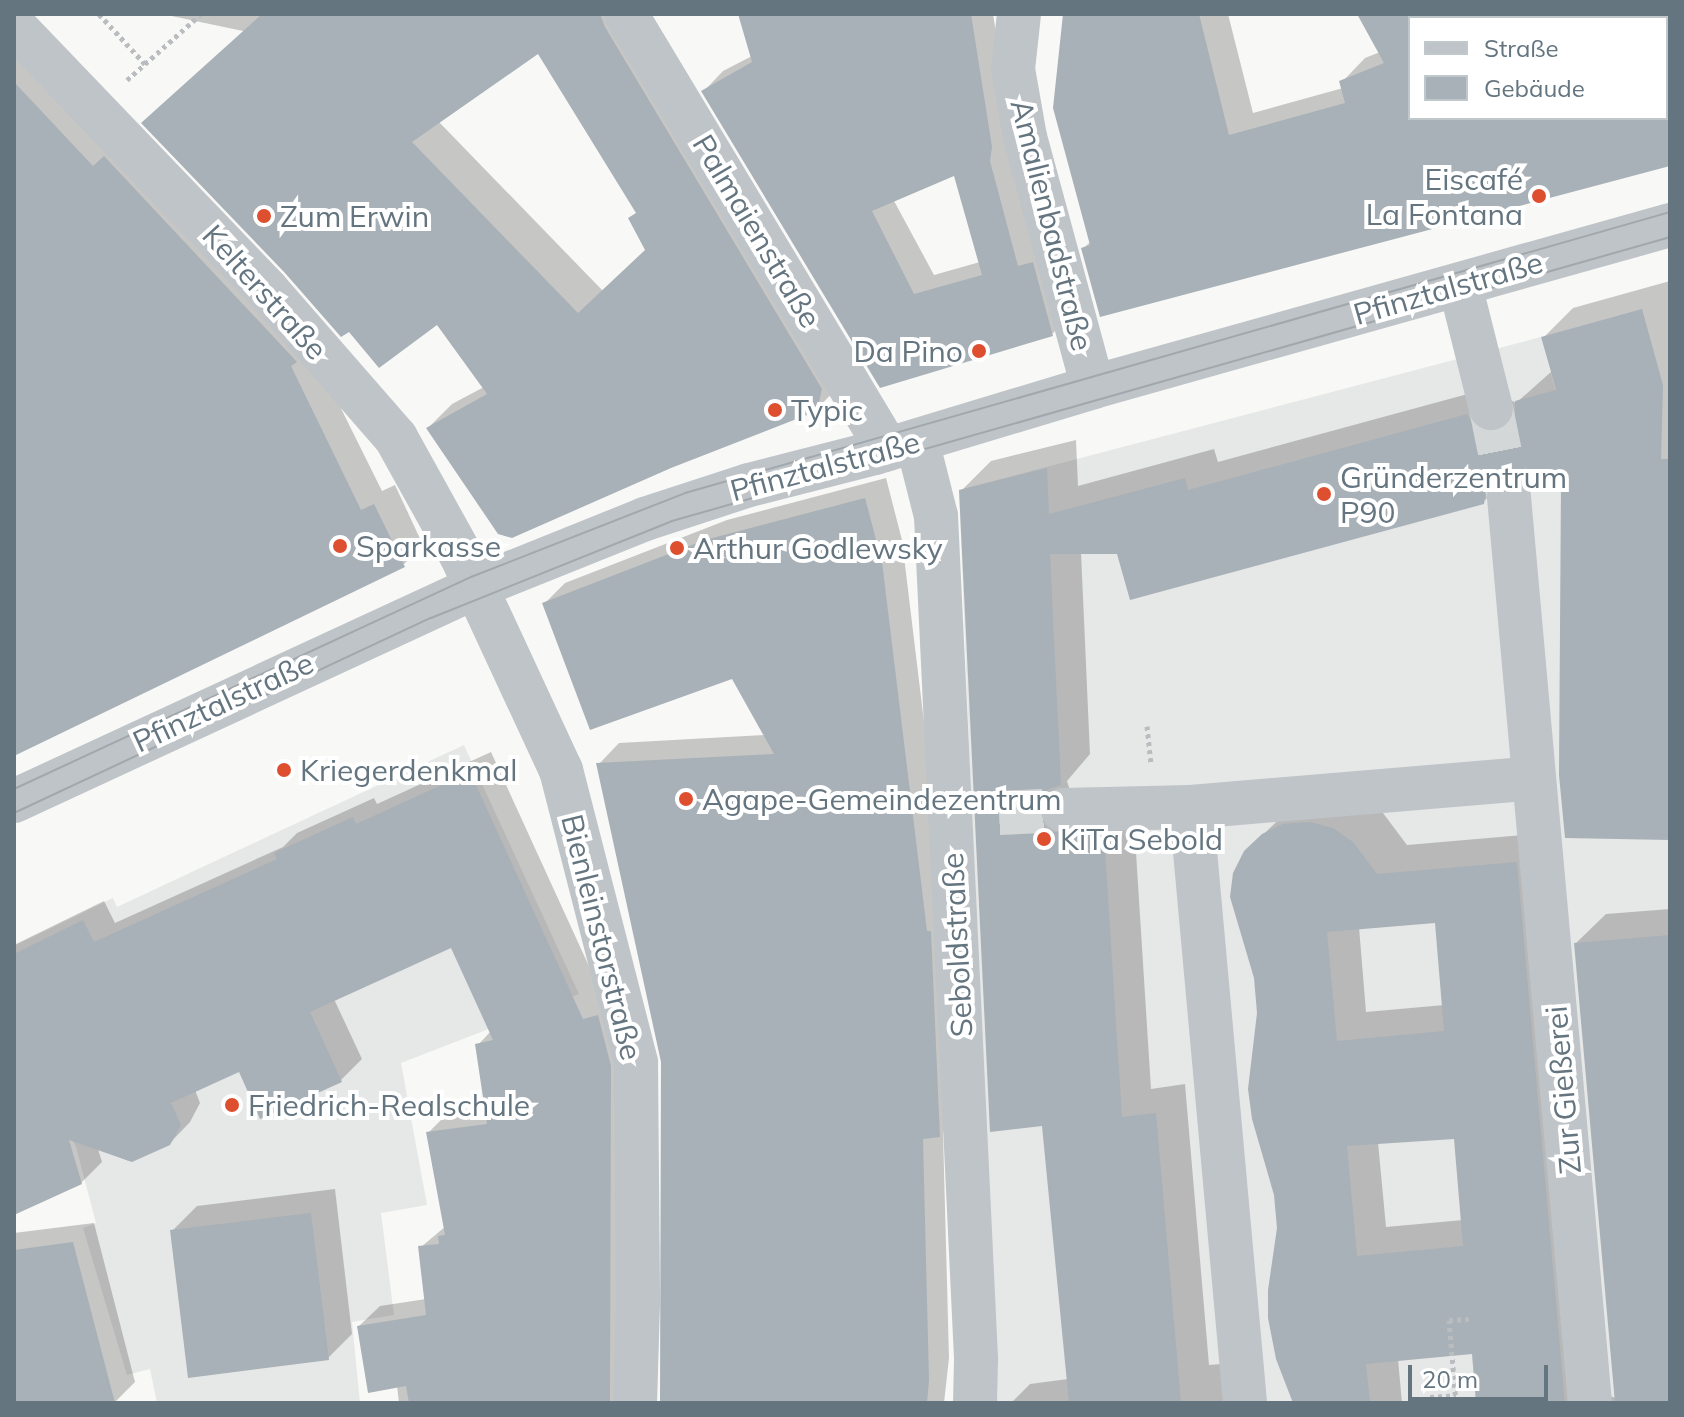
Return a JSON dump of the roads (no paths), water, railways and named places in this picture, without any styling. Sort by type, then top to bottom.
[{"type":"street","name":"Palmaienstraße","points":[[626,14],[880,437],[901,445]]},
{"type":"street","name":"Amalienbadstraße","points":[[1019,14],[1013,69],[1025,137],[1093,387]]},
{"type":"street","name":"Kelterstraße","points":[[14,26],[267,290],[396,438],[476,587]]},
{"type":"street","name":"Pfinztalstraße","points":[[14,801],[132,743],[476,587],[645,519],[749,485],[901,445],[1093,387],[1670,225]]},
{"type":"street","points":[[1460,285],[1491,408]]},
{"type":"street","name":"Seboldstraße","points":[[901,445],[936,516],[976,1359],[975,1403]]},
{"type":"street","name":"Zur Gießerei","points":[[1509,497],[1590,1403]]},
{"type":"street","name":"Bienleinstorstraße","points":[[476,587],[561,770],[636,1063],[638,1303],[635,1403]]},
{"type":"street","points":[[1063,810],[1191,807],[1533,778]]},
{"type":"street","points":[[1191,807],[1245,1403]]},
{"type":"tunnel","points":[[1491,408],[1509,497]]},
{"type":"tunnel","points":[[999,813],[1063,810]]},
{"type":"tram line","points":[[14,789],[471,577],[685,493],[1670,212]]},
{"type":"tram line","points":[[14,813],[431,618],[672,521],[1670,237]]},
{"type":"place","name":"Eiscafé La Fontana","points":[[1539,196]]},
{"type":"place","name":"Zum Erwin","points":[[264,216]]},
{"type":"place","name":"Da Pino","points":[[979,351]]},
{"type":"place","name":"Typic","points":[[775,410]]},
{"type":"place","name":"Gründerzentrum P90","points":[[1324,494]]},
{"type":"place","name":"Sparkasse","points":[[340,546]]},
{"type":"place","name":"Arthur Godlewsky","points":[[677,548]]},
{"type":"place","name":"Kriegerdenkmal","points":[[284,770]]},
{"type":"place","name":"Agape-Gemeindezentrum","points":[[686,799]]},
{"type":"place","name":"KiTa Sebold","points":[[1044,839]]},
{"type":"place","name":"Friedrich-Realschule","points":[[232,1105]]}]
